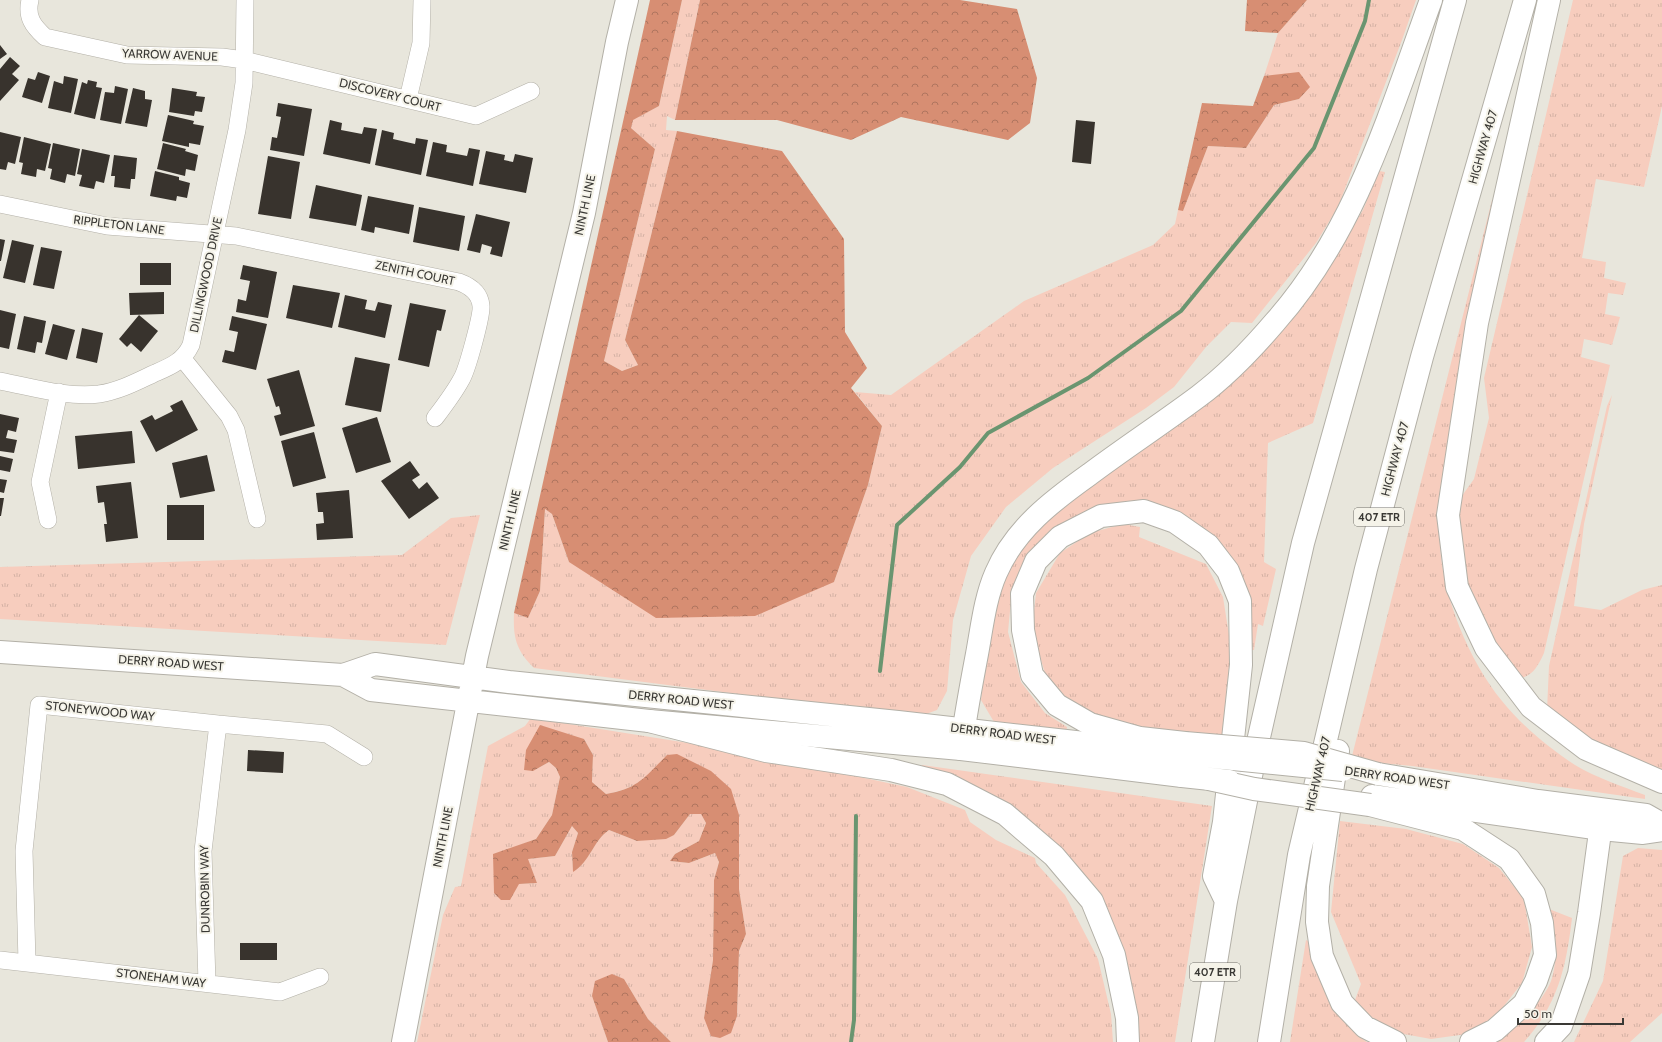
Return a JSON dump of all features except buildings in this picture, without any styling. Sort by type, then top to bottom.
[{"type":"main road","name":"NINTH LINE","points":[[403,1042],[473,677],[584,213],[627,0]]},
{"type":"main road","points":[[962,740],[985,608],[996,573],[1009,549],[1027,524],[1060,496],[1201,395],[1237,364],[1277,321],[1309,278],[1339,231],[1354,202],[1381,138],[1431,0]]},
{"type":"main road","name":"407 ETR","points":[[1203,1042],[1226,901],[1257,746],[1303,543],[1455,0]]},
{"type":"main road","name":"HIGHWAY 407","points":[[1269,1042],[1299,855],[1366,569],[1422,357],[1525,0]]},
{"type":"main road","points":[[1549,0],[1477,323],[1448,515],[1457,587],[1486,648],[1531,706],[1586,749],[1662,782]]},
{"type":"main road","points":[[1184,748],[1090,724],[1056,704],[1032,675],[1023,630],[1022,594],[1036,560],[1060,537],[1101,516],[1144,511],[1175,522],[1208,545],[1228,571],[1240,601],[1241,665],[1224,822],[1214,876],[1226,901]]},
{"type":"main road","points":[[1366,569],[1318,886],[1317,922],[1322,956],[1342,1003],[1365,1027],[1395,1042]]},
{"type":"main road","name":"DERRY ROAD WEST","points":[[0,652],[343,675],[375,664],[962,740],[1182,776],[1210,779],[1254,789],[1371,801],[1602,819],[1646,815],[1662,824]]},
{"type":"main road","name":"DERRY ROAD WEST","points":[[343,675],[371,690],[649,721],[962,740],[1304,754],[1378,774],[1538,801],[1602,819],[1643,833],[1662,830]]},
{"type":"main road","points":[[649,721],[766,751],[891,770],[947,784],[1005,814],[1054,856],[1092,901],[1114,955],[1127,1018],[1128,1042]]},
{"type":"main road","points":[[1371,801],[1463,829],[1509,859],[1534,894],[1542,923],[1545,955],[1536,981],[1524,1004],[1495,1030],[1471,1042]]},
{"type":"main road","points":[[1546,1042],[1561,1026],[1579,974],[1590,913],[1602,819]]},
{"type":"street","name":"YARROW AVENUE","points":[[30,0],[28,15],[35,28],[45,37],[127,55],[222,57],[244,60]]},
{"type":"street","name":"DILLINGWOOD DRIVE","points":[[183,359],[191,346],[237,130],[244,83],[245,0]]},
{"type":"street","points":[[408,99],[422,43],[422,0]]},
{"type":"street","name":"DISCOVERY COURT","points":[[244,60],[476,116],[531,92]]},
{"type":"street","name":"RIPPLETON LANE","points":[[0,204],[107,226],[215,234]]},
{"type":"street","name":"ZENITH COURT","points":[[215,234],[236,236],[460,282],[470,286],[477,294],[481,305],[480,318],[462,379],[435,418]]},
{"type":"street","points":[[0,381],[59,392],[88,394],[109,392],[132,384],[183,359],[229,416],[236,430],[256,519]]},
{"type":"street","points":[[48,520],[40,482],[59,392]]},
{"type":"street","name":"STONEYWOOD WAY","points":[[27,962],[24,851],[39,705],[326,734],[364,757]]},
{"type":"street","name":"DUNROBIN WAY","points":[[207,983],[203,851],[218,724]]},
{"type":"street","name":"STONEHAM WAY","points":[[0,960],[280,992],[320,977]]},
{"type":"green space","points":[[650,0],[682,0],[659,106],[633,120],[631,128],[655,149],[604,361],[622,371],[638,365],[625,340],[677,131],[782,151],[844,239],[845,332],[867,368],[851,388],[882,426],[868,485],[834,582],[755,616],[656,618],[569,562],[552,514],[545,509],[540,591],[528,618],[514,613]]},
{"type":"green space","points":[[682,0],[700,0],[675,120],[667,116],[666,130],[677,131],[625,340],[638,365],[622,371],[604,361],[655,149],[631,128],[632,120],[659,106]]},
{"type":"green space","points":[[700,0],[960,0],[1017,9],[1037,78],[1030,123],[1008,140],[901,117],[851,140],[777,120],[675,120]]},
{"type":"green space","points":[[1247,0],[1307,0],[1278,33],[1245,31]]},
{"type":"green space","points":[[1307,0],[1416,0],[1338,207],[1316,243],[1252,323],[1231,322],[1206,347],[1174,387],[1146,408],[1053,468],[1006,507],[971,556],[953,620],[947,691],[937,710],[918,717],[534,668],[528,661],[519,649],[515,637],[514,613],[528,618],[540,591],[545,509],[552,514],[569,562],[834,582],[868,485],[882,426],[855,392],[891,395],[1024,301],[1153,245],[1175,224],[1178,210],[1183,210],[1208,146],[1246,148],[1274,105],[1299,99],[1309,87],[1299,73],[1264,76],[1278,33]]},
{"type":"green space","points":[[1573,0],[1662,0],[1662,106],[1644,187],[1596,179],[1582,258],[1606,262],[1604,278],[1626,283],[1623,295],[1608,293],[1605,314],[1620,317],[1612,345],[1584,339],[1581,357],[1610,365],[1544,653],[1533,672],[1525,677],[1513,680],[1470,600],[1460,553],[1459,500],[1474,479],[1489,418],[1484,378]]},
{"type":"green space","points":[[1299,72],[1310,87],[1299,99],[1274,105],[1246,148],[1208,146],[1183,211],[1178,210],[1202,103],[1253,106],[1264,76]]},
{"type":"green space","points":[[1379,171],[1385,172],[1313,423],[1268,443],[1264,562],[1276,569],[1263,626],[1258,624],[1254,650],[1252,650],[1211,538],[1118,504],[1012,590],[1008,632],[1021,682],[1045,713],[1067,727],[1066,735],[997,727],[981,700],[991,609],[1011,560],[1035,527],[1319,282],[1363,210]]},
{"type":"green space","points":[[1492,200],[1498,201],[1455,402],[1443,472],[1440,544],[1446,584],[1459,627],[1468,647],[1490,685],[1518,719],[1536,736],[1575,765],[1600,778],[1645,795],[1645,799],[1412,766],[1351,760]]},
{"type":"green space","points":[[1612,395],[1584,524],[1574,606],[1601,610],[1642,590],[1662,585],[1662,775],[1594,747],[1547,710],[1549,666],[1607,406]]},
{"type":"green space","points":[[480,515],[446,645],[0,619],[0,567],[402,555],[451,518]]},
{"type":"green space","points":[[1123,524],[1140,527],[1139,537],[1206,564],[1223,597],[1231,648],[1221,743],[1132,731],[1079,711],[1047,680],[1032,629],[1036,593],[1060,553],[1090,533]]},
{"type":"green space","points":[[531,718],[732,750],[907,787],[965,810],[970,822],[996,840],[1035,858],[1036,863],[1065,895],[1098,959],[1111,1014],[1113,1042],[671,1042],[648,1019],[624,979],[592,996],[608,1042],[417,1042],[443,915],[455,887],[461,886],[488,746],[525,726]],"holes":[[[584,739],[593,755],[592,782],[606,794],[617,792],[634,785],[668,755],[739,815],[739,889],[746,934],[739,951],[737,1016],[704,1018],[713,960],[714,880],[719,862],[715,853],[689,863],[670,861],[675,854],[699,841],[706,823],[701,814],[690,814],[674,835],[637,841],[609,830],[599,840],[584,862],[573,871],[572,852],[578,833],[572,826],[555,856],[527,859],[537,883],[518,884],[493,855],[536,839],[552,815],[560,777],[556,768],[549,762],[533,771]]]},
{"type":"green space","points":[[540,725],[584,739],[593,755],[592,782],[606,794],[617,792],[634,785],[647,775],[667,755],[677,754],[711,771],[731,789],[739,815],[739,889],[746,934],[739,951],[737,1016],[731,1033],[720,1038],[711,1036],[704,1018],[713,960],[714,880],[719,862],[715,853],[689,863],[670,861],[675,854],[699,841],[706,823],[701,814],[690,814],[674,835],[666,839],[637,841],[609,830],[599,840],[584,863],[573,872],[572,852],[578,833],[572,826],[555,856],[528,859],[537,883],[519,884],[510,900],[501,900],[494,893],[493,854],[536,839],[552,815],[560,777],[556,768],[549,762],[533,771],[524,770],[526,750]]},
{"type":"green space","points":[[922,765],[1212,806],[1175,1042],[1139,1042],[1061,850],[921,770]]},
{"type":"green space","points":[[1340,821],[1406,829],[1463,844],[1499,868],[1524,899],[1532,947],[1522,983],[1496,1016],[1467,1034],[1431,1039],[1398,1033],[1365,1013],[1355,1000],[1361,984],[1331,912]]},
{"type":"green space","points":[[1638,848],[1662,850],[1662,1013],[1630,1042],[1574,1042],[1603,981],[1623,856]]},
{"type":"green space","points":[[1549,909],[1572,918],[1567,953],[1553,999],[1536,1028],[1524,1042],[1496,1042],[1519,1024],[1542,997],[1551,981],[1555,964],[1556,945],[1554,926]]},
{"type":"green space","points":[[1306,940],[1312,943],[1334,1009],[1358,1036],[1367,1042],[1290,1042]]},
{"type":"green space","points":[[612,974],[624,979],[648,1019],[671,1042],[608,1042],[592,996],[595,981]]},
{"type":"waterway","points":[[880,671],[897,525],[960,467],[988,433],[1088,378],[1181,311],[1314,148],[1365,21],[1369,0]]},
{"type":"waterway","points":[[851,1042],[854,1020],[856,816]]}]
